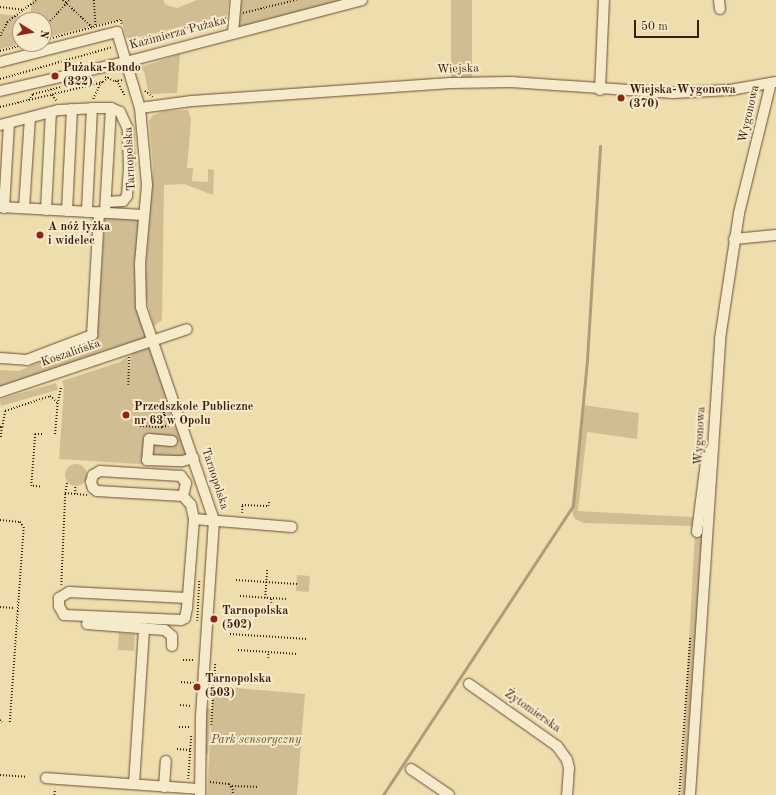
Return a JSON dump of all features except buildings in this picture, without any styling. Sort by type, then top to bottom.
[{"type":"street","points":[[232,33],[236,0]]},
{"type":"street","name":"Kazimierza Pużaka","points":[[0,91],[126,62],[362,0]]},
{"type":"street","points":[[600,90],[604,0]]},
{"type":"street","points":[[0,62],[117,32],[120,43]]},
{"type":"street","name":"Tarnopolska","points":[[120,43],[140,108],[147,185],[139,286],[141,307],[151,341],[194,458],[214,522],[201,712],[203,789]]},
{"type":"street","name":"Wiejska","points":[[140,108],[192,101],[456,83],[511,82],[600,90],[673,93],[730,90],[773,82]]},
{"type":"street","name":"Wygonowa","points":[[690,795],[720,339],[734,239],[773,82]]},
{"type":"street","points":[[0,358],[27,360],[92,335],[102,212],[106,202],[111,108]]},
{"type":"street","points":[[106,202],[123,201],[127,196],[129,167],[128,129],[120,112],[111,108],[72,109],[50,112],[4,124],[2,207],[144,215]]},
{"type":"street","points":[[67,211],[72,109]]},
{"type":"street","points":[[87,212],[89,109]]},
{"type":"street","points":[[46,210],[50,112]]},
{"type":"street","points":[[24,208],[30,118]]},
{"type":"street","points":[[734,239],[776,235]]},
{"type":"street","name":"Koszalińska","points":[[0,392],[187,329]]},
{"type":"street","points":[[173,436],[149,439],[147,460],[182,461],[194,458]]},
{"type":"street","points":[[697,532],[707,454],[713,447]]},
{"type":"street","points":[[183,496],[97,491],[93,488],[91,482],[93,475],[100,471],[180,476],[186,483],[183,496],[194,512],[194,519],[187,598],[184,618],[181,620],[64,614],[59,611],[59,598],[69,592],[187,598]]},
{"type":"street","points":[[194,519],[214,522],[292,527]]},
{"type":"street","points":[[87,624],[170,631],[172,646]]},
{"type":"street","points":[[134,784],[144,628]]},
{"type":"street","name":"Żytomierska","points":[[469,684],[557,746],[567,760],[569,768],[567,795]]},
{"type":"street","points":[[164,787],[166,761]]},
{"type":"street","points":[[411,768],[449,795]]},
{"type":"street","points":[[46,778],[203,789]]},
{"type":"path","points":[[0,36],[7,22],[37,0]]},
{"type":"path","points":[[63,0],[92,27]]},
{"type":"path","points":[[52,19],[69,0]]},
{"type":"path","points":[[94,0],[96,26]]},
{"type":"path","points":[[0,79],[103,51],[120,43],[296,0]]},
{"type":"path","points":[[0,8],[23,10]]},
{"type":"path","points":[[0,51],[12,48]]},
{"type":"path","points":[[0,107],[101,82],[109,77],[103,77]]},
{"type":"path","points":[[89,109],[101,82]]},
{"type":"path","points":[[28,100],[33,94],[68,86]]},
{"type":"path","points":[[124,357],[129,353],[128,386]]},
{"type":"path","points":[[55,435],[58,401],[61,387]]},
{"type":"path","points":[[2,438],[1,427],[6,410],[49,396],[54,397],[59,395]]},
{"type":"path","points":[[54,397],[58,401]]},
{"type":"path","points":[[165,406],[173,436]]},
{"type":"path","points":[[162,426],[164,412],[165,417],[168,416]]},
{"type":"path","points":[[140,426],[162,426],[169,428],[171,425]]},
{"type":"path","points":[[40,487],[31,486],[35,434],[44,434]]},
{"type":"path","points":[[64,588],[59,581],[67,482]]},
{"type":"path","points":[[75,486],[75,494]]},
{"type":"path","points":[[65,494],[87,495]]},
{"type":"path","points":[[241,517],[242,505],[268,506],[269,502]]},
{"type":"path","points":[[0,520],[20,522],[24,527],[10,723]]},
{"type":"path","points":[[265,598],[267,570]]},
{"type":"path","points":[[197,627],[200,576]]},
{"type":"path","points":[[236,580],[297,584]]},
{"type":"path","points":[[240,596],[286,599]]},
{"type":"path","points":[[271,598],[271,603]]},
{"type":"path","points":[[0,607],[14,608]]},
{"type":"path","points":[[230,634],[307,639]]},
{"type":"path","points":[[679,795],[690,636]]},
{"type":"path","points":[[238,650],[298,654]]},
{"type":"path","points":[[268,652],[268,658]]},
{"type":"path","points":[[194,668],[195,653]]},
{"type":"path","points":[[183,660],[195,660]]},
{"type":"path","points":[[193,690],[194,675]]},
{"type":"path","points":[[182,682],[194,683]]},
{"type":"path","points":[[192,713],[193,698]]},
{"type":"path","points":[[180,705],[192,706]]},
{"type":"path","points":[[187,788],[192,720]]},
{"type":"path","points":[[179,727],[191,727]]},
{"type":"path","points":[[178,749],[190,750]]},
{"type":"path","points":[[0,775],[26,777]]},
{"type":"path","points":[[225,779],[226,784]]},
{"type":"path","points":[[203,789],[226,784],[232,786],[258,787]]},
{"type":"path","points":[[232,786],[233,795]]},
{"type":"path","points":[[54,795],[55,789]]},
{"type":"green space","points":[[32,0],[163,0],[166,5],[177,8],[197,0],[229,0],[227,15],[131,39],[126,37],[121,19],[52,36],[52,12],[31,12]]},
{"type":"green space","points":[[236,0],[362,0],[233,33]]},
{"type":"green space","points":[[451,0],[472,0],[472,83],[451,83]]},
{"type":"green space","points":[[0,14],[12,15],[12,46],[0,49]]},
{"type":"green space","points":[[180,54],[177,93],[151,94],[148,91],[144,71],[140,70],[141,67]]},
{"type":"green space","points":[[188,110],[191,120],[187,168],[193,168],[192,181],[208,182],[208,169],[214,170],[213,195],[184,184],[164,185],[162,320],[154,326],[146,298],[145,280],[153,168],[149,121],[152,116],[164,111]]},
{"type":"green space","points":[[105,213],[144,215],[139,286],[194,458],[184,467],[59,459],[64,387],[62,381],[120,362],[128,356],[128,370],[130,370],[131,355],[149,342],[0,392],[0,370],[19,371],[97,338]]},
{"type":"green space","points":[[56,383],[58,390],[1,406],[0,399]]},
{"type":"green space","points":[[583,405],[639,413],[637,439],[587,432],[578,511],[709,518],[690,795],[681,795],[695,531],[692,526],[584,523],[575,519],[571,510]]},
{"type":"green space","points":[[76,464],[84,467],[87,475],[84,483],[76,486],[68,483],[65,475],[68,467]]},
{"type":"green space","points":[[297,575],[310,576],[309,592],[296,591]]},
{"type":"green space","points":[[119,633],[135,634],[134,651],[118,650]]},
{"type":"green space","name":"Park sensoryczny","points":[[215,686],[305,694],[297,795],[207,795],[213,689]]},
{"type":"green space","points":[[204,708],[211,709],[208,755],[205,751]]},
{"type":"waterway","points":[[383,795],[573,506],[587,360],[600,146]]},
{"type":"place","name":"Pużaka-Rondo (322)","points":[[55,76]]},
{"type":"place","name":"Wiejska-Wygonowa (370)","points":[[621,98]]},
{"type":"place","name":"A nóż łyżka i widelec","points":[[40,235]]},
{"type":"place","name":"Przedszkole Publiczne nr 63 w Opolu","points":[[126,415]]},
{"type":"place","name":"Tarnopolska (502)","points":[[214,619]]},
{"type":"place","name":"Tarnopolska (503)","points":[[197,687]]}]
